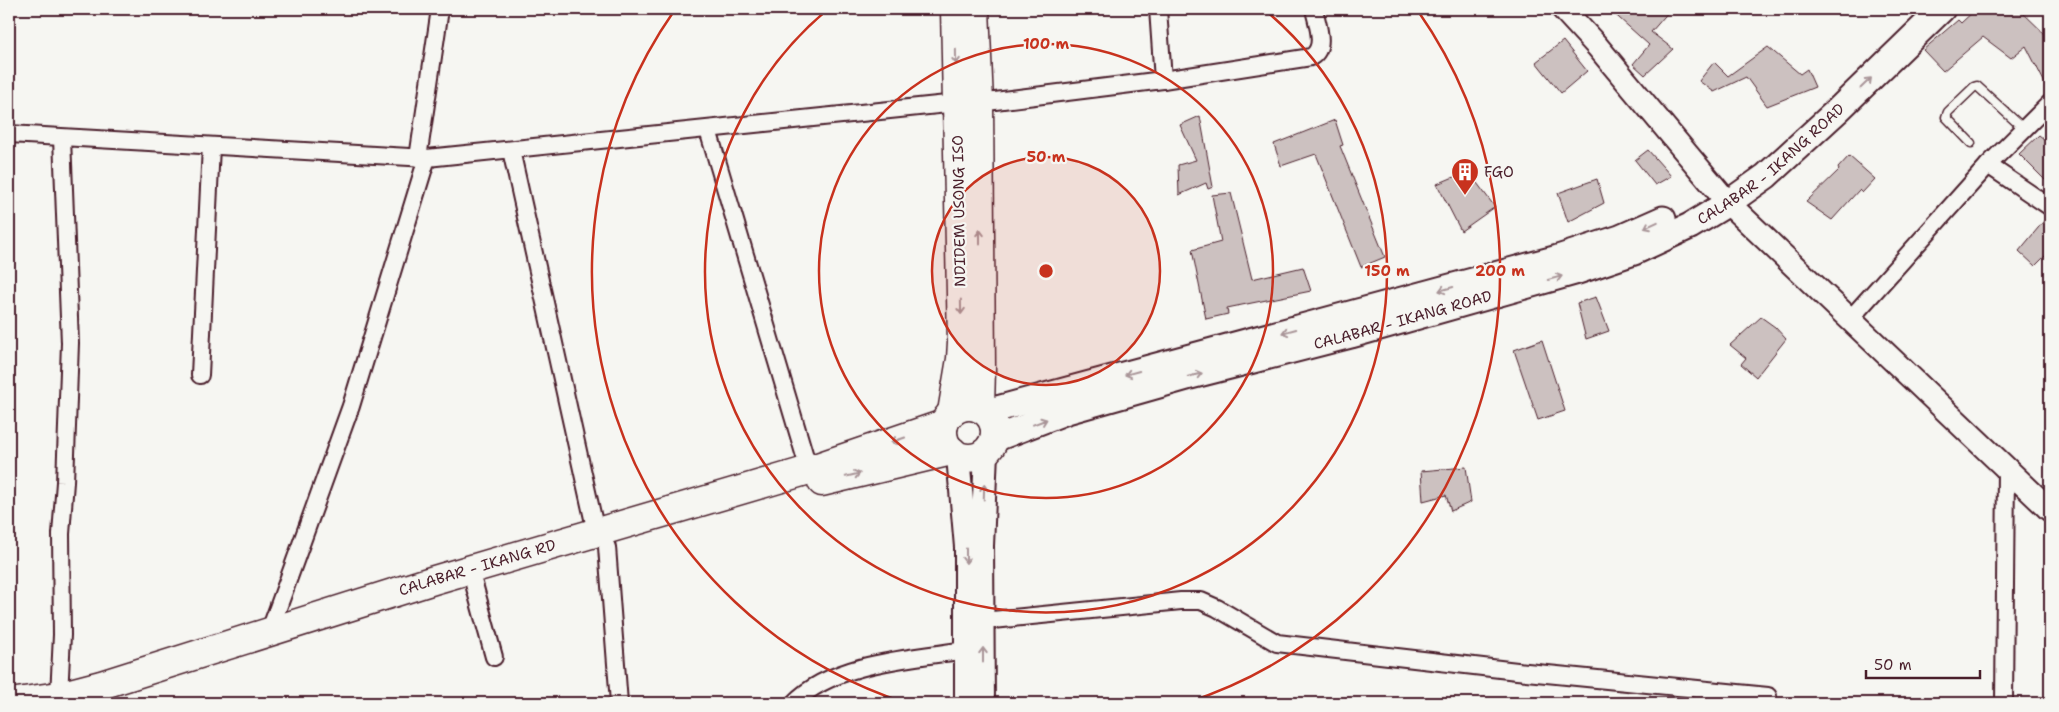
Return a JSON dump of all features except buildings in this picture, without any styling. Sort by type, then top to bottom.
[{"type":"highway","name":"NDIDEM USONG ISO","points":[[955,9],[968,103],[983,410]]},
{"type":"highway","name":"NDIDEM USONG ISO","points":[[948,418],[962,359],[968,103],[975,9]]},
{"type":"highway","points":[[966,406],[983,410],[994,424],[990,445],[972,458],[955,453],[944,439],[948,418],[966,406]]},
{"type":"highway","name":"CALABAR - IKANG RD","points":[[86,703],[474,584],[601,539],[809,470],[948,418]]},
{"type":"highway","name":"CALABAR - IKANG RD","points":[[9,703],[59,696],[270,630],[601,539],[814,484],[955,453]]},
{"type":"main road","name":"CALABAR - IKANG ROAD","points":[[990,445],[1067,411],[1578,272],[1634,252],[1690,226],[1723,197],[1752,166],[1785,138],[1918,9]]},
{"type":"main road","name":"CALABAR - IKANG ROAD","points":[[983,410],[1558,258],[1645,228],[1723,197],[1766,176],[1797,149],[1942,9]]},
{"type":"street","points":[[270,630],[351,406],[423,158],[440,9]]},
{"type":"street","points":[[1158,9],[1163,80]]},
{"type":"street","points":[[9,134],[423,158],[510,150],[968,103],[1163,80],[1311,57],[1317,52],[1320,45],[1314,9]]},
{"type":"street","points":[[1563,9],[1597,46],[1723,197],[2050,510]]},
{"type":"street","points":[[1850,319],[1988,165],[2050,103]]},
{"type":"street","points":[[708,130],[809,470]]},
{"type":"street","points":[[59,696],[62,635],[61,534],[65,482],[70,343],[62,138]]},
{"type":"street","points":[[200,374],[211,146]]},
{"type":"street","points":[[510,150],[601,539],[619,703]]},
{"type":"street","points":[[1988,165],[2050,207]]},
{"type":"street","points":[[983,703],[982,546],[990,445]]},
{"type":"street","points":[[955,453],[966,547],[966,703]]},
{"type":"street","points":[[2004,703],[2006,467]]},
{"type":"street","points":[[474,584],[494,658]]},
{"type":"street","points":[[982,621],[1181,601],[1200,601],[1217,608],[1277,643],[1517,671],[1768,696]]},
{"type":"street","points":[[794,703],[826,681],[853,670],[880,663],[966,650]]},
{"type":"lane","points":[[1971,143],[1946,117],[1948,112],[1977,86],[2024,129]]},
{"type":"place","name":"FGO","points":[[1465,196]]}]
